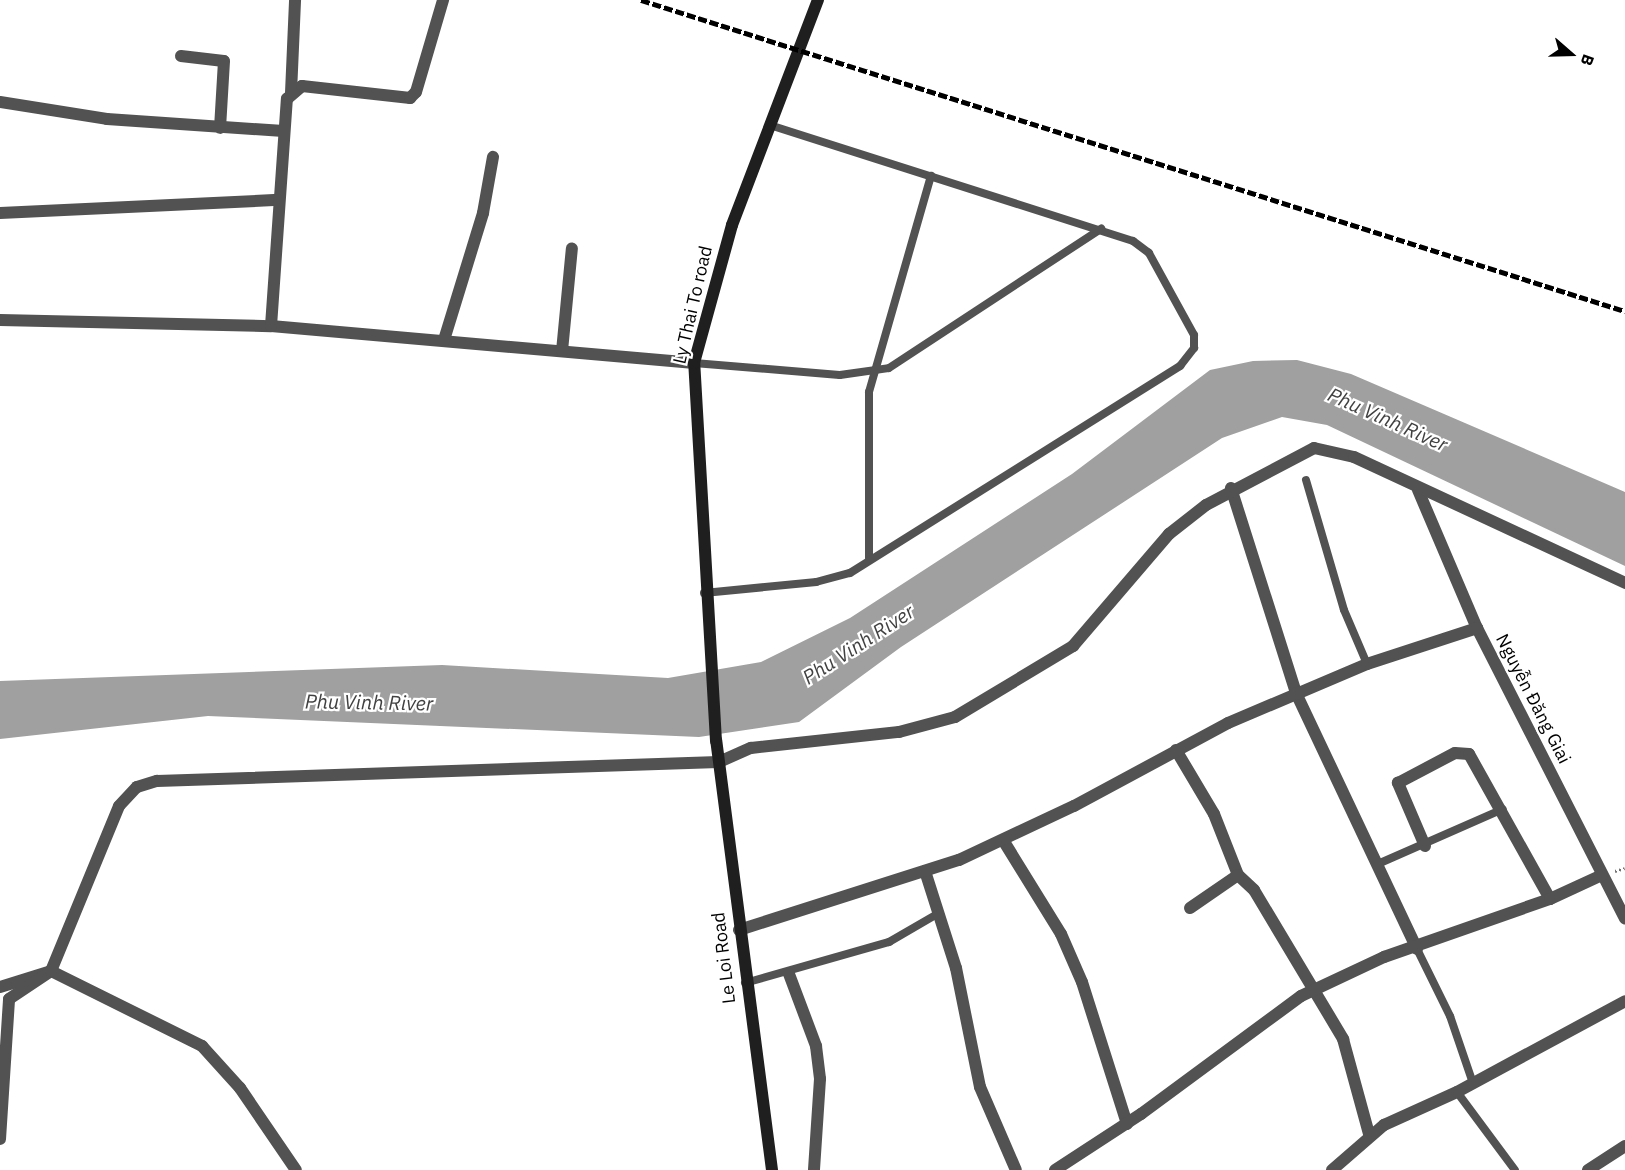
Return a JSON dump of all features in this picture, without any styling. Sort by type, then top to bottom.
[{"type":"main road","name":"Ly Thai To road","points":[[716,741],[704,593],[694,363],[732,225],[772,126],[818,0]]},
{"type":"main road","name":"Le Loi Road","points":[[716,741],[745,983],[772,1170]]},
{"type":"street","points":[[271,326],[284,131],[291,93],[295,0]]},
{"type":"street","points":[[291,93],[302,86],[326,86],[391,100],[410,98],[416,92],[443,0]]},
{"type":"street","points":[[181,56],[224,61],[220,128]]},
{"type":"street","points":[[0,102],[107,119],[284,131]]},
{"type":"street","points":[[444,340],[483,213],[493,157]]},
{"type":"street","points":[[0,213],[279,200]]},
{"type":"street","points":[[562,351],[572,248]]},
{"type":"street","points":[[0,320],[271,326],[694,363]]},
{"type":"street","points":[[0,1138],[9,999],[51,971],[119,806],[137,788],[157,781],[719,762],[751,748],[899,732],[975,707],[1072,646],[1169,534],[1232,488],[1314,448],[1354,457],[1418,490],[1625,583]]},
{"type":"street","points":[[1232,488],[1296,693],[1380,863],[1417,949]]},
{"type":"street","name":"Nguyễn Đăng Giai","points":[[1418,490],[1477,628],[1625,919]]},
{"type":"street","points":[[739,930],[925,871],[1003,840],[1176,750],[1296,693],[1367,664],[1477,628]]},
{"type":"street","points":[[1176,750],[1214,814],[1238,875],[1254,890],[1316,988],[1343,1039],[1370,1134]]},
{"type":"street","points":[[1425,846],[1398,786],[1403,777],[1463,752],[1480,765],[1550,899]]},
{"type":"street","points":[[1003,840],[1061,934],[1082,982],[1126,1124]]},
{"type":"street","points":[[925,871],[956,968],[980,1087],[1016,1170]]},
{"type":"street","points":[[1055,1170],[1126,1124],[1316,988],[1384,957],[1417,949],[1550,899],[1602,874]]},
{"type":"street","points":[[1190,908],[1238,875]]},
{"type":"street","points":[[0,987],[51,971],[202,1046],[240,1088],[296,1170]]},
{"type":"street","points":[[789,974],[816,1046],[820,1079],[814,1170]]},
{"type":"street","points":[[1332,1170],[1370,1134],[1457,1092],[1625,1001]]},
{"type":"street","points":[[1588,1170],[1625,1146]]},
{"type":"lane","points":[[704,593],[833,579],[1056,446],[1188,358],[1194,335],[1149,253],[1101,228],[772,126]]},
{"type":"lane","points":[[869,558],[867,408],[873,372],[931,176]]},
{"type":"lane","points":[[694,363],[840,375],[873,372],[904,361],[1101,228]]},
{"type":"lane","points":[[1306,480],[1344,610],[1367,664]]},
{"type":"lane","points":[[1380,863],[1425,846],[1503,809]]},
{"type":"lane","points":[[745,983],[789,974],[889,942],[939,913]]},
{"type":"lane","points":[[1417,949],[1450,1016],[1473,1083]]},
{"type":"lane","points":[[1457,1092],[1515,1170]]},
{"type":"water","name":"Phu Vinh River","points":[[1297,360],[1351,374],[1625,492],[1625,566],[1327,425],[1282,417],[1222,438],[901,647],[799,722],[699,737],[208,716],[0,739],[0,681],[442,665],[668,678],[761,662],[850,618],[1072,474],[1210,370],[1253,361]]},
{"type":"railway","points":[[641,0],[1625,311]]}]
